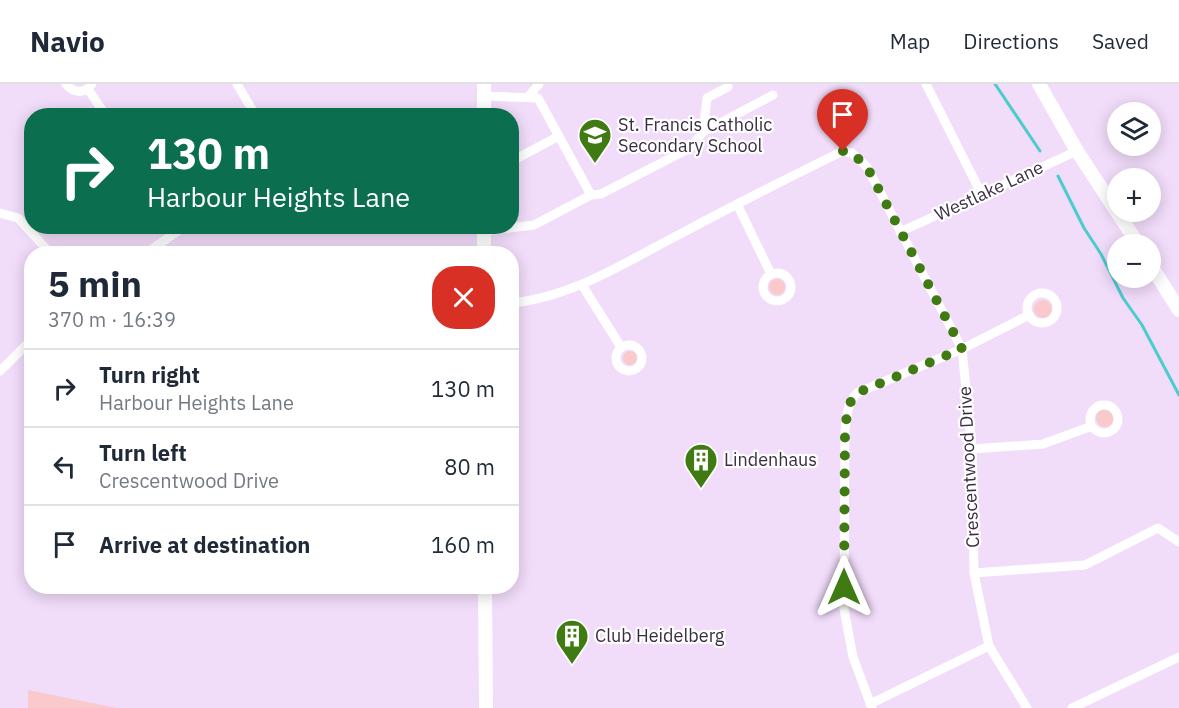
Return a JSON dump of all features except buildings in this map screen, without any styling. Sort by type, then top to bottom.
[{"type":"main road","points":[[1039,84],[1077,151],[1131,234]]},
{"type":"main road","points":[[484,90],[484,108]]},
{"type":"main road","points":[[1161,281],[1179,310]]},
{"type":"main road","points":[[485,594],[486,708]]},
{"type":"street","points":[[66,84],[75,91],[83,92],[90,87],[102,108]]},
{"type":"street","points":[[237,84],[251,108]]},
{"type":"street","points":[[528,97],[539,84]]},
{"type":"street","points":[[926,84],[982,195]]},
{"type":"street","points":[[703,132],[707,98],[728,87]]},
{"type":"street","points":[[484,90],[538,98],[591,195]]},
{"type":"street","points":[[519,226],[534,225],[591,195],[601,194],[690,148],[703,132],[773,95]]},
{"type":"street","points":[[519,157],[559,136]]},
{"type":"street","name":"Crescentwood Drive","points":[[519,302],[531,301],[582,285],[843,151],[852,153],[867,167],[962,349],[972,448],[974,573],[989,646],[1026,708]]},
{"type":"street","name":"Westlake Lane","points":[[900,232],[1077,151]]},
{"type":"street","points":[[737,204],[771,274]]},
{"type":"street","points":[[0,213],[18,218],[24,225]]},
{"type":"street","points":[[33,234],[44,246]]},
{"type":"street","points":[[157,246],[174,234]]},
{"type":"street","points":[[582,285],[621,347]]},
{"type":"street","points":[[989,646],[871,706],[853,657],[844,609],[845,430],[851,399],[857,393],[962,349],[1029,315]]},
{"type":"street","points":[[0,371],[24,347]]},
{"type":"street","points":[[972,448],[1043,444],[1092,426]]},
{"type":"street","points":[[974,573],[1085,566],[1158,528],[1179,542]]},
{"type":"street","points":[[1072,708],[1179,657]]},
{"type":"shaded area","points":[[774,279],[780,279],[785,287],[783,293],[774,295],[769,290],[769,284]]},
{"type":"shaded area","points":[[1039,300],[1047,300],[1052,305],[1050,316],[1039,318],[1034,313],[1034,305]]},
{"type":"shaded area","points":[[627,351],[633,351],[637,358],[633,365],[627,365],[623,361],[623,355]]},
{"type":"shaded area","points":[[1105,409],[1111,412],[1114,418],[1111,424],[1105,427],[1099,424],[1096,418],[1099,412]]},
{"type":"shaded area","points":[[28,690],[116,708],[28,708]]},
{"type":"waterway","points":[[995,84],[1040,151]]},
{"type":"waterway","points":[[1058,176],[1084,228],[1101,254],[1123,298],[1142,325],[1179,395]]},
{"type":"place","name":"St. Francis Catholic Secondary School","points":[[595,164]]},
{"type":"place","name":"Lindenhaus","points":[[701,489]]},
{"type":"place","name":"Club Heidelberg","points":[[572,665]]},
{"type":"route","points":[[843,151],[852,153],[867,167],[962,349],[857,393],[851,399],[845,430],[844,587]]}]
